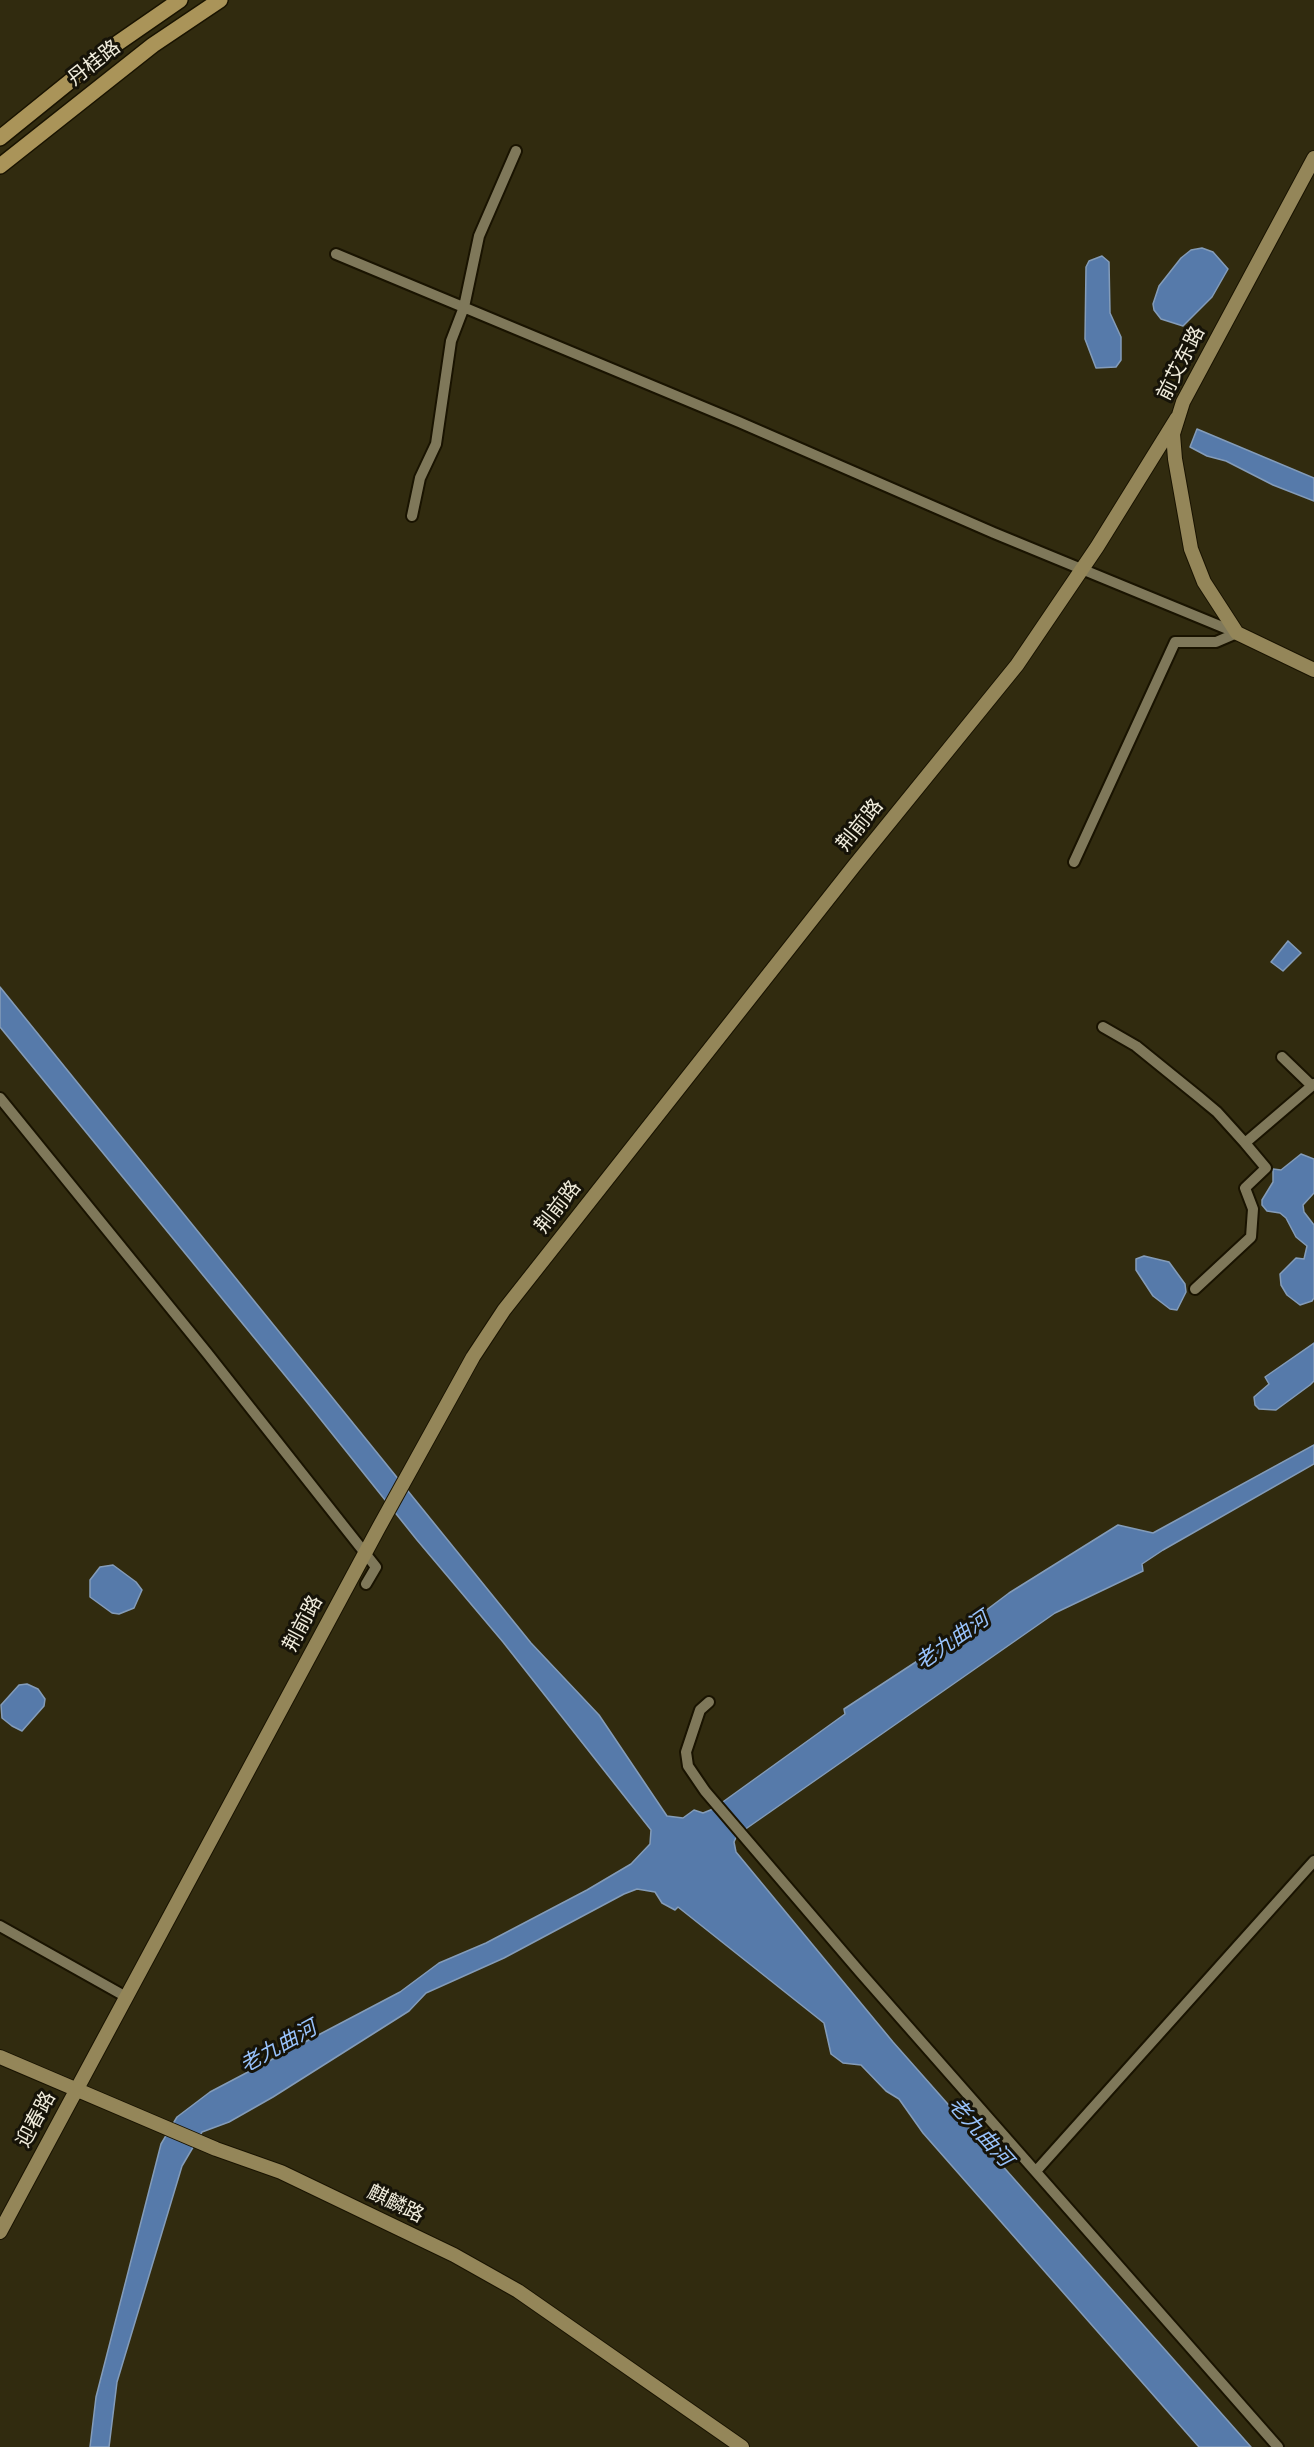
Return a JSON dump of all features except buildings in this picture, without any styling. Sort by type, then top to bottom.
[{"type":"main road","name":"丹桂路","points":[[0,138],[115,45],[180,0]]},
{"type":"main road","name":"丹桂路","points":[[0,166],[153,45],[220,0]]},
{"type":"street","points":[[412,516],[420,477],[436,444],[451,341],[464,307],[479,236],[516,152]]},
{"type":"street","name":"前艾东路","points":[[1237,633],[1204,582],[1191,549],[1175,459],[1173,434],[1182,402],[1314,158]]},
{"type":"street","points":[[336,254],[739,422],[994,533],[1237,633],[1314,670]]},
{"type":"street","name":"荆前路","points":[[75,2089],[473,1357],[504,1310],[854,866],[1017,665],[1082,569],[1177,418]]},
{"type":"street","points":[[1074,862],[1175,642],[1216,642],[1237,633]]},
{"type":"street","points":[[1103,1027],[1136,1046],[1217,1112],[1266,1168],[1245,1188],[1253,1209],[1251,1237],[1195,1289]]},
{"type":"street","points":[[1245,1143],[1312,1085],[1282,1057]]},
{"type":"street","points":[[0,1098],[207,1353],[376,1567],[366,1584]]},
{"type":"street","points":[[709,1702],[700,1710],[686,1752],[688,1766],[715,1803],[867,1980],[1278,2447]]},
{"type":"street","points":[[1036,2170],[1314,1861]]},
{"type":"street","points":[[0,1926],[121,1994]]},
{"type":"street","name":"麒麟路","points":[[0,2056],[209,2146],[281,2172],[454,2255],[518,2291],[742,2447]]},
{"type":"street","name":"迎春路","points":[[0,2232],[75,2089]]},
{"type":"water","points":[[1202,248],[1213,252],[1228,269],[1212,297],[1183,326],[1161,319],[1154,310],[1153,304],[1159,286],[1181,258],[1191,250]]},
{"type":"water","points":[[1102,256],[1109,262],[1110,313],[1121,337],[1121,360],[1116,367],[1096,368],[1085,339],[1086,267],[1089,261]]},
{"type":"water","points":[[1197,429],[1314,478],[1314,501],[1190,447]]},
{"type":"water","points":[[1288,941],[1301,953],[1283,971],[1271,962]]},
{"type":"water","name":"老九曲河","points":[[0,987],[531,1643],[599,1715],[667,1816],[683,1818],[694,1810],[703,1813],[713,1809],[845,1714],[844,1709],[928,1654],[1009,1593],[1118,1525],[1153,1533],[1314,1445],[1314,1464],[1163,1550],[1142,1564],[1143,1571],[1055,1613],[737,1835],[734,1842],[736,1852],[893,2042],[1251,2447],[1199,2447],[923,2133],[899,2099],[886,2091],[861,2065],[843,2063],[831,2054],[824,2023],[678,1907],[675,1910],[662,1903],[655,1892],[637,1889],[504,1958],[426,1993],[409,2011],[273,2097],[229,2122],[202,2132],[182,2166],[117,2382],[109,2447],[90,2447],[96,2397],[161,2144],[177,2117],[210,2092],[400,1992],[439,1963],[486,1943],[631,1864],[650,1844],[651,1830],[503,1642],[417,1540],[0,1027]]},
{"type":"water","points":[[1301,1154],[1314,1159],[1314,1193],[1303,1205],[1304,1212],[1314,1225],[1314,1298],[1300,1305],[1287,1295],[1281,1285],[1280,1274],[1296,1258],[1304,1259],[1307,1246],[1296,1237],[1286,1218],[1280,1213],[1267,1211],[1262,1205],[1262,1200],[1273,1182],[1273,1169],[1281,1170]]},
{"type":"water","points":[[1144,1256],[1169,1262],[1185,1284],[1186,1292],[1177,1310],[1170,1309],[1153,1296],[1136,1270],[1136,1259]]},
{"type":"water","points":[[1314,1343],[1314,1381],[1276,1410],[1259,1409],[1255,1405],[1254,1397],[1269,1384],[1265,1377]]},
{"type":"water","points":[[113,1565],[136,1582],[142,1590],[134,1608],[119,1614],[112,1613],[90,1597],[90,1580],[100,1567]]},
{"type":"water","points":[[27,1684],[38,1689],[45,1699],[44,1706],[22,1731],[2,1718],[1,1705],[19,1685]]}]
